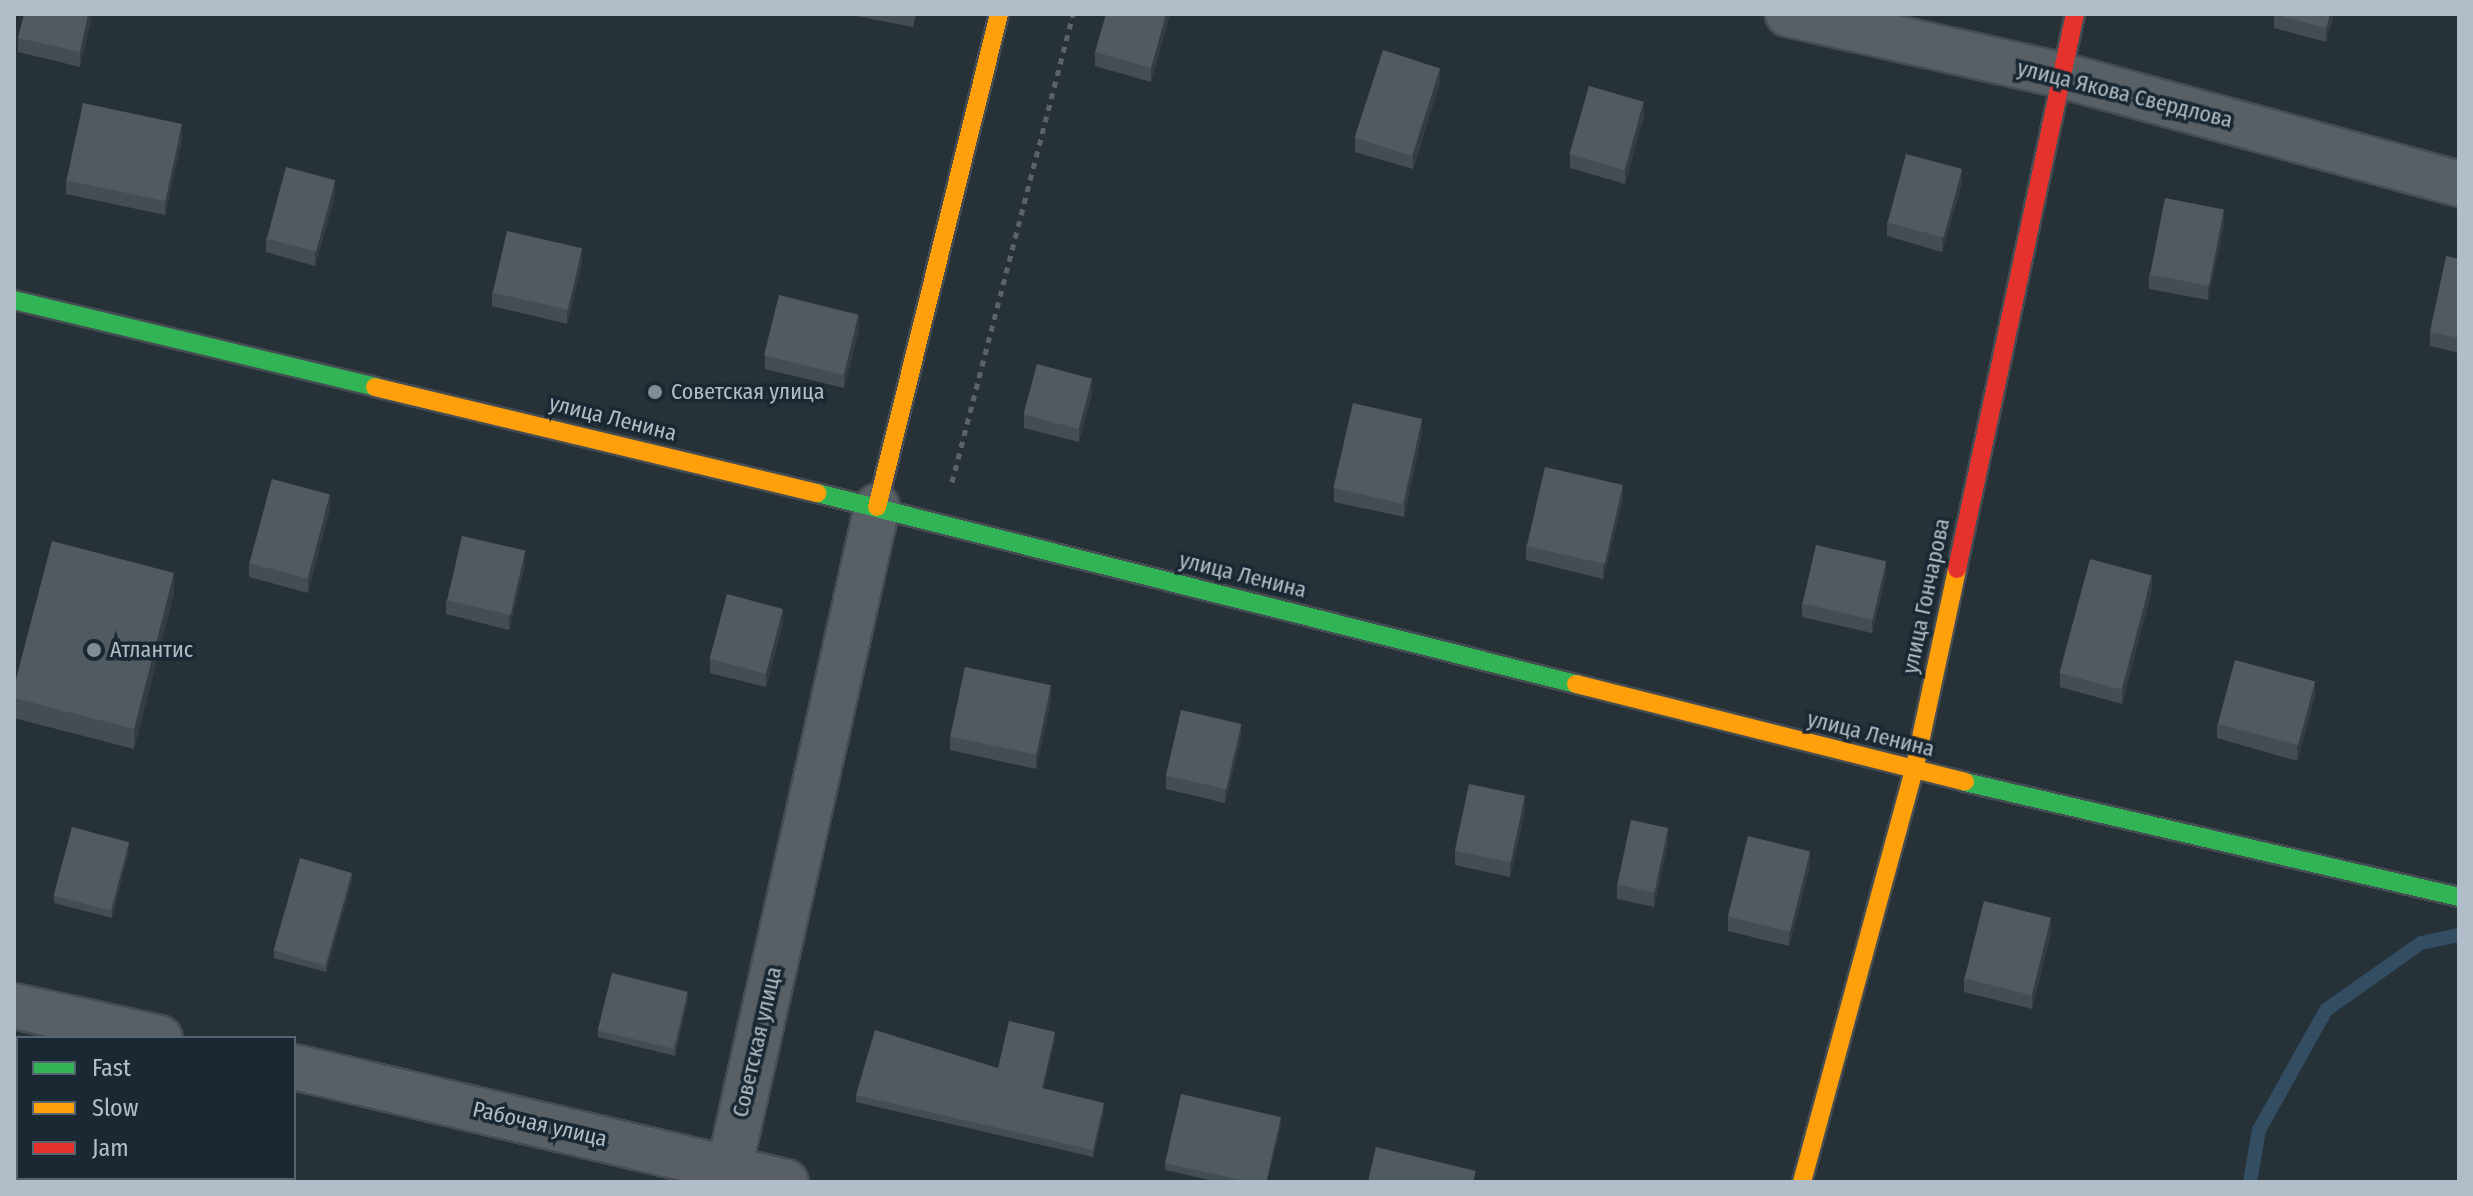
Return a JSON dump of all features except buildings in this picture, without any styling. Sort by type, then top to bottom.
[{"type":"main road","name":"Советская улица","points":[[877,507],[999,14]]},
{"type":"main road","name":"улица Гончарова","points":[[1802,1182],[1914,770],[2075,14]]},
{"type":"main road","name":"улица Ленина","points":[[14,300],[877,507],[1914,770],[2459,897]]},
{"type":"street","name":"улица Якова Свердлова","points":[[1788,14],[2061,75],[2459,184]]},
{"type":"street","name":"Советская улица","points":[[728,1174],[877,507]]},
{"type":"street","points":[[14,1006],[151,1036]]},
{"type":"street","name":"Рабочая улица","points":[[296,1067],[728,1174],[786,1182]]},
{"type":"path","points":[[941,523],[1073,14]]},
{"type":"waterway","points":[[2250,1182],[2259,1130],[2326,1010],[2421,943],[2459,935]]},
{"type":"traffic: fast","points":[[14,300],[375,387]]},
{"type":"traffic: fast","points":[[817,493],[1576,684]]},
{"type":"traffic: fast","points":[[1965,782],[2459,897]]},
{"type":"traffic: slow","points":[[877,507],[999,14]]},
{"type":"traffic: slow","points":[[375,387],[817,493]]},
{"type":"traffic: slow","points":[[1802,1182],[1914,770],[1957,569]]},
{"type":"traffic: slow","points":[[1576,684],[1965,782]]},
{"type":"traffic: jam","points":[[1957,569],[2075,14]]},
{"type":"place","name":"Советская улица","points":[[655,392]]},
{"type":"place","name":"Атлантис","points":[[94,650]]}]
